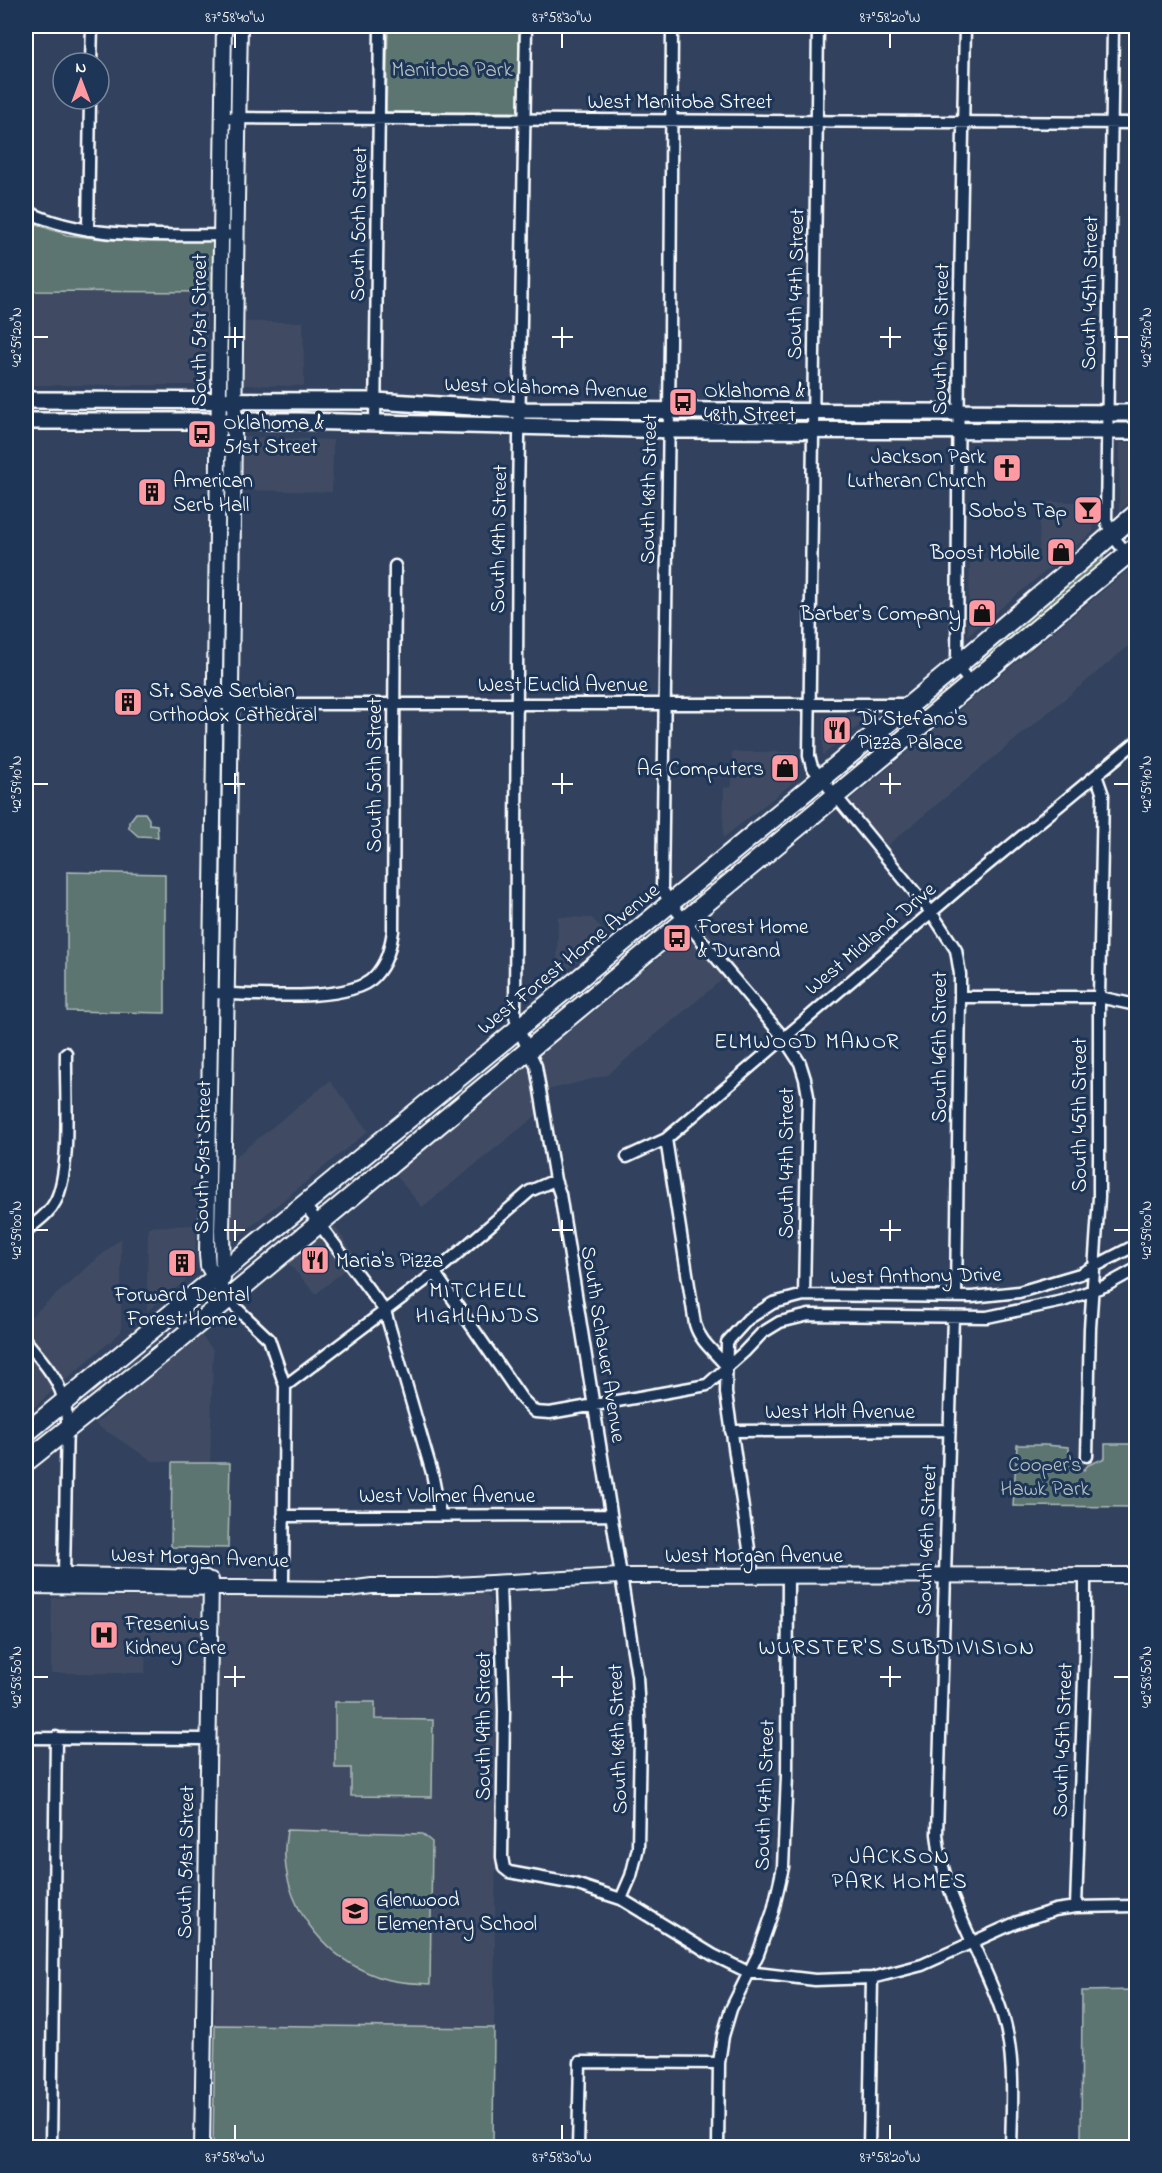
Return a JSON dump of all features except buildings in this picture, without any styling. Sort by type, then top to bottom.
[{"type":"main road","name":"West Oklahoma Avenue","points":[[26,400],[375,401],[520,410],[1137,413]]},
{"type":"main road","points":[[299,422],[299,416],[303,413],[352,401]]},
{"type":"main road","name":"West Oklahoma Avenue","points":[[26,421],[375,423],[668,430],[1137,431]]},
{"type":"main road","name":"West Forest Home Avenue","points":[[828,787],[910,704],[1137,514]]},
{"type":"main road","name":"West Forest Home Avenue","points":[[26,1462],[320,1223],[529,1049],[678,912],[828,787],[971,684],[1132,551]]},
{"type":"main road","name":"West Forest Home Avenue","points":[[26,1433],[518,1028],[678,912]]},
{"type":"street","points":[[91,51],[92,26]]},
{"type":"street","name":"South 51st Street","points":[[224,26],[221,235],[231,704],[218,1276],[227,1299]]},
{"type":"street","name":"South 51st Street","points":[[226,401],[236,235],[240,26]]},
{"type":"street","name":"South 50th Street","points":[[375,423],[380,26]]},
{"type":"street","name":"South 49th Street","points":[[526,26],[519,426],[515,1016],[518,1028],[529,1049]]},
{"type":"street","name":"South 48th Street","points":[[672,26],[662,889],[678,912]]},
{"type":"street","name":"South 47th Street","points":[[818,26],[809,756],[812,767],[828,787]]},
{"type":"street","name":"South 46th Street","points":[[957,666],[958,431],[965,26]]},
{"type":"street","name":"South 45th Street","points":[[1113,26],[1106,520],[1111,534],[1132,551]]},
{"type":"street","points":[[88,230],[90,111]]},
{"type":"street","name":"West Manitoba Street","points":[[222,118],[1137,123]]},
{"type":"street","points":[[26,211],[88,230],[128,234],[236,235]]},
{"type":"street","name":"South 51st Street","points":[[218,1276],[208,1266],[207,1254],[216,704],[226,421]]},
{"type":"street","name":"South 50th Street","points":[[226,993],[324,995],[349,991],[373,980],[387,960],[393,931],[395,566]]},
{"type":"street","points":[[957,666],[971,684]]},
{"type":"street","name":"West Euclid Avenue","points":[[216,704],[910,704]]},
{"type":"street","name":"West Midland Drive","points":[[627,1157],[666,1139],[931,912],[1137,742]]},
{"type":"street","name":"South 45th Street","points":[[1087,1456],[1090,1328],[1099,1197],[1099,997],[1103,795],[1096,775]]},
{"type":"street","name":"South 46th Street","points":[[828,787],[931,912],[956,950],[960,974],[956,1297]]},
{"type":"street","name":"South 47th Street","points":[[678,912],[783,1037],[800,1063],[807,1088],[804,1295]]},
{"type":"street","points":[[211,993],[226,993]]},
{"type":"street","points":[[960,998],[1099,997],[1137,1005]]},
{"type":"street","name":"South Schauer Avenue","points":[[529,1049],[536,1066],[555,1180],[560,1194],[621,1576]]},
{"type":"street","points":[[26,1231],[48,1213],[60,1191],[64,1173],[66,1053]]},
{"type":"street","points":[[666,1139],[695,1323],[700,1339],[727,1367],[726,1394],[753,1576]]},
{"type":"street","points":[[285,1386],[435,1273],[530,1191],[555,1180]]},
{"type":"street","points":[[304,1204],[385,1311],[432,1473],[441,1514]]},
{"type":"street","name":"West Anthony Drive","points":[[727,1367],[727,1342],[740,1326],[773,1303],[804,1295],[956,1297],[1019,1292],[1062,1280],[1137,1245]]},
{"type":"street","name":"West Anthony Drive","points":[[435,1273],[522,1399],[535,1412],[550,1413],[707,1385],[762,1333],[780,1322],[793,1318],[808,1315],[987,1317],[1064,1301],[1093,1291],[1137,1269]]},
{"type":"street","points":[[227,1299],[269,1339],[285,1386],[283,1580]]},
{"type":"street","name":"South 46th Street","points":[[953,1317],[937,1834],[943,1870],[1002,2011],[1011,2064],[1011,2148]]},
{"type":"street","points":[[26,1341],[51,1372],[65,1400],[67,1429],[66,1580]]},
{"type":"street","name":"West Holt Avenue","points":[[731,1431],[949,1430]]},
{"type":"street","name":"West Vollmer Avenue","points":[[283,1516],[611,1515]]},
{"type":"street","name":"West Morgan Avenue","points":[[26,1574],[66,1580],[349,1589],[372,1586],[500,1583],[621,1576],[1137,1575]]},
{"type":"street","name":"South 45th Street","points":[[1076,1907],[1085,1650],[1085,1575]]},
{"type":"street","name":"South 48th Street","points":[[621,1576],[636,1660],[640,1733],[638,1848],[621,1899]]},
{"type":"street","name":"South 47th Street","points":[[718,2148],[719,2062],[723,2036],[731,2008],[758,1954],[773,1911],[783,1867],[787,1776],[788,1576]]},
{"type":"street","name":"West Morgan Avenue","points":[[26,1586],[66,1580]]},
{"type":"street","name":"West Morgan Avenue","points":[[211,1583],[283,1580],[372,1586]]},
{"type":"street","name":"South 51st Street","points":[[202,2148],[211,1583]]},
{"type":"street","name":"South 49th Street","points":[[500,1583],[504,1711],[502,1857],[504,1868],[516,1874],[600,1890],[621,1899]]},
{"type":"street","points":[[51,2148],[56,1737]]},
{"type":"street","points":[[26,1738],[208,1739]]},
{"type":"street","points":[[621,1899],[713,1955],[748,1972],[815,1980],[872,1978],[922,1965],[1036,1915],[1076,1907],[1137,1906]]},
{"type":"street","points":[[870,2148],[872,1978]]},
{"type":"street","points":[[578,2148],[580,2062],[719,2062]]},
{"type":"shaded area","points":[[26,291],[207,292],[207,385],[26,385]]},
{"type":"shaded area","points":[[245,322],[303,322],[304,386],[244,385]]},
{"type":"shaded area","points":[[244,437],[333,440],[332,492],[243,490]]},
{"type":"shaded area","points":[[1120,443],[1136,443],[1136,496],[1119,511]]},
{"type":"shaded area","points":[[1040,502],[1094,502],[1093,532],[968,635],[970,559],[1039,558]]},
{"type":"shaded area","points":[[1136,564],[1136,640],[884,848],[854,811],[850,800]]},
{"type":"shaded area","points":[[824,717],[868,718],[823,755]]},
{"type":"shaded area","points":[[732,752],[797,752],[797,779],[723,838],[724,788],[732,787]]},
{"type":"shaded area","points":[[558,917],[592,918],[608,936],[557,979]]},
{"type":"shaded area","points":[[701,924],[736,968],[607,1075],[547,1090],[549,1105],[422,1207],[395,1174]]},
{"type":"shaded area","points":[[330,1081],[368,1131],[233,1241],[230,1161]]},
{"type":"shaded area","points":[[196,1225],[195,1273],[147,1311],[148,1227]]},
{"type":"shaded area","points":[[334,1225],[357,1259],[316,1294],[288,1263]]},
{"type":"shaded area","points":[[121,1238],[121,1332],[26,1414],[26,1321]]},
{"type":"shaded area","points":[[200,1334],[213,1350],[210,1463],[153,1461],[95,1424]]},
{"type":"shaded area","name":"Glenwood Elementary School","points":[[476,1591],[486,1594],[491,1601],[497,1666],[494,2028],[215,2025],[216,1669],[223,1598],[227,1594],[430,1594]]},
{"type":"shaded area","points":[[200,1596],[201,1644],[146,1642],[145,1673],[51,1673],[52,1598]]},
{"type":"green space","name":"Manitoba Park","points":[[388,26],[519,26],[518,112],[386,112]]},
{"type":"green space","points":[[26,221],[67,235],[112,240],[214,241],[214,292],[26,291]]},
{"type":"green space","points":[[1104,552],[1099,567],[984,661],[982,658]]},
{"type":"green space","points":[[136,813],[145,813],[149,824],[157,825],[158,837],[138,836],[129,828],[129,822]]},
{"type":"green space","points":[[67,872],[165,874],[165,1013],[67,1011]]},
{"type":"green space","name":"Cooper's Hawk Park","points":[[1105,1444],[1136,1444],[1136,1507],[1013,1506],[1017,1445],[1069,1447],[1069,1457],[1082,1464],[1081,1467],[1084,1470],[1088,1465],[1105,1458]]},
{"type":"green space","points":[[172,1463],[230,1463],[228,1548],[171,1547]]},
{"type":"green space","points":[[335,1702],[375,1702],[375,1719],[433,1720],[432,1797],[351,1796],[351,1768],[335,1768]]},
{"type":"green space","points":[[287,1830],[422,1834],[432,1842],[430,1984],[391,1980],[361,1969],[344,1959],[314,1932],[294,1897],[288,1878],[285,1855]]},
{"type":"green space","points":[[1136,1990],[1136,2147],[1081,2147],[1082,1991]]},
{"type":"green space","points":[[215,2025],[494,2028],[493,2147],[213,2147]]},
{"type":"place","name":"Oklahoma & 48th Street","points":[[683,402]]},
{"type":"place","name":"Oklahoma & 51st Street","points":[[202,434]]},
{"type":"place","name":"Jackson Park Lutheran Church","points":[[1007,468]]},
{"type":"place","name":"American Serb Hall","points":[[152,492]]},
{"type":"place","name":"Sobo's Tap","points":[[1088,510]]},
{"type":"place","name":"Boost Mobile","points":[[1061,552]]},
{"type":"place","name":"Barber's Company","points":[[982,613]]},
{"type":"place","name":"St. Sava Serbian Orthodox Cathedral","points":[[128,702]]},
{"type":"place","name":"Di Stefano's Pizza Palace","points":[[837,730]]},
{"type":"place","name":"AG Computers","points":[[785,768]]},
{"type":"place","name":"Forest Home & Durand","points":[[677,938]]},
{"type":"place","name":"Maria's Pizza","points":[[315,1260]]},
{"type":"place","name":"Forward Dental Forest Home","points":[[182,1263]]},
{"type":"place","name":"Fresenius Kidney Care","points":[[104,1635]]},
{"type":"place","name":"Glenwood Elementary School","points":[[355,1911]]},
{"type":"district","name":"ELMWOOD MANOR","points":[[807,1040]]},
{"type":"district","name":"MITCHELL HIGHLANDS","points":[[478,1302]]},
{"type":"district","name":"WURSTER'S SUBDIVISION","points":[[897,1646]]},
{"type":"district","name":"JACKSON PARK HOMES","points":[[900,1868]]}]
